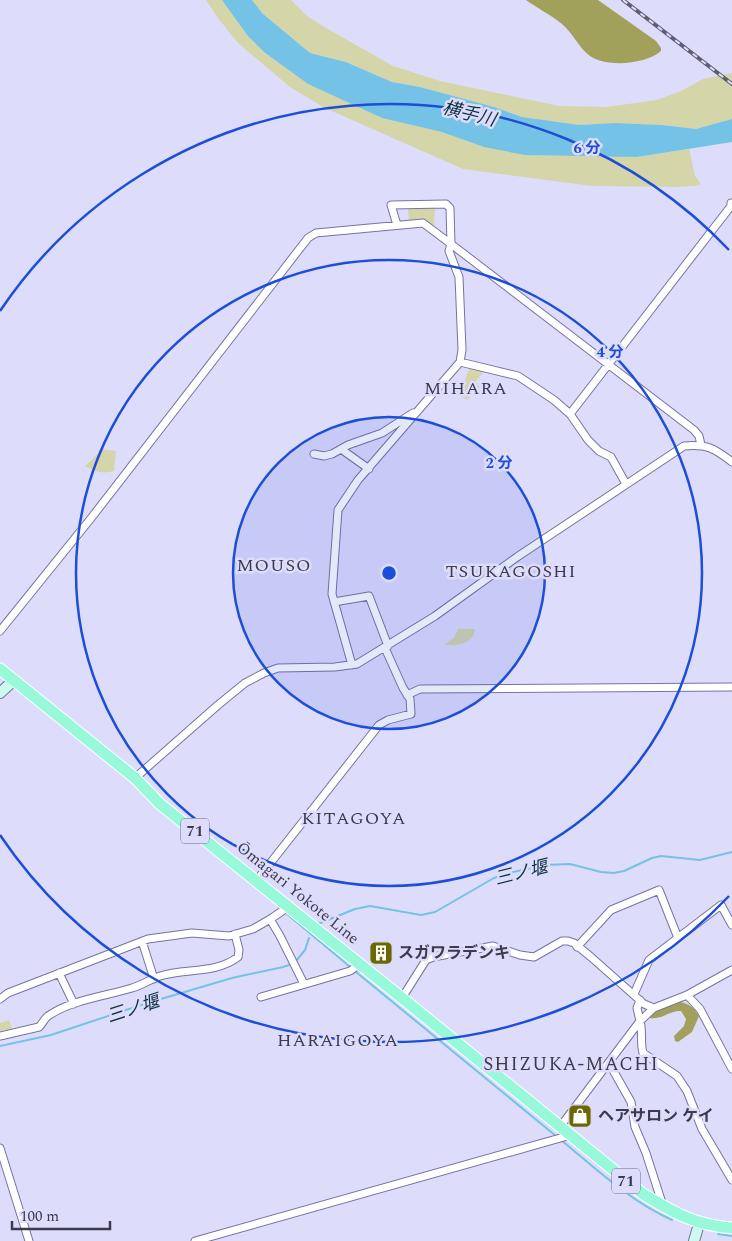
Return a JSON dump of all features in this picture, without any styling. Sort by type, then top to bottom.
[{"type":"main road","name":"Ōmagari Yokote Line","points":[[0,669],[135,778],[160,804],[257,880],[637,1189],[663,1206],[699,1224],[732,1228]]},
{"type":"street","points":[[570,414],[732,203]]},
{"type":"street","points":[[352,664],[332,594],[338,510],[358,480],[460,362],[462,350],[458,277],[449,250],[451,244],[450,208],[446,204],[391,205],[397,225]]},
{"type":"street","points":[[0,631],[92,517],[308,238],[316,233],[423,223],[694,430],[699,436],[701,445]]},
{"type":"street","points":[[460,362],[518,376],[554,400],[570,414],[588,440],[599,451],[611,457],[626,484]]},
{"type":"street","points":[[314,454],[324,456],[348,444],[382,434],[420,409]]},
{"type":"street","points":[[135,778],[218,704],[245,683],[278,668],[335,667],[358,664],[435,616],[517,557],[684,446],[701,445],[711,448],[732,462]]},
{"type":"street","points":[[341,449],[369,469]]},
{"type":"street","points":[[257,880],[379,724],[411,714],[410,699],[387,647],[369,596],[334,602]]},
{"type":"street","points":[[0,693],[14,680]]},
{"type":"street","points":[[407,695],[420,689],[732,687]]},
{"type":"street","points":[[577,947],[611,910],[659,890],[678,938]]},
{"type":"street","points":[[732,925],[721,905],[649,960],[637,997],[637,1008],[642,1031],[640,1043],[643,1054],[677,1076],[687,1091],[702,1129],[732,1180]]},
{"type":"street","points":[[0,999],[8,993],[148,938],[192,934],[229,936],[253,929],[288,907]]},
{"type":"street","points":[[270,920],[304,984]]},
{"type":"street","points":[[0,1036],[39,1027],[49,1015],[74,1004],[139,986],[161,976],[203,970],[233,960],[238,957],[235,934]]},
{"type":"street","points":[[142,941],[154,979]]},
{"type":"street","points":[[402,998],[426,960],[433,957],[493,946],[520,956],[534,957],[562,941],[568,941],[644,1004],[654,1008]]},
{"type":"street","points":[[261,997],[350,971],[360,964]]},
{"type":"street","points":[[560,1127],[640,1020],[654,1008],[687,995],[732,970]]},
{"type":"street","points":[[59,973],[74,1004]]},
{"type":"street","points":[[687,995],[700,1009],[732,1069]]},
{"type":"street","points":[[609,1062],[631,1102],[635,1127],[646,1153],[663,1206]]},
{"type":"street","points":[[195,1241],[571,1135]]},
{"type":"street","points":[[0,1148],[29,1241]]},
{"type":"street","points":[[694,1241],[699,1224]]},
{"type":"green space","points":[[206,0],[222,0],[247,35],[264,52],[308,84],[382,118],[443,132],[484,147],[637,157],[689,149],[695,176],[701,184],[675,187],[592,186],[463,169],[325,108],[290,87],[238,43]]},
{"type":"green space","points":[[252,0],[291,0],[307,16],[393,66],[440,81],[559,106],[606,107],[657,100],[681,91],[703,79],[732,73],[732,119],[696,129],[615,123],[579,125],[522,117],[494,107],[420,87],[392,82],[346,62],[310,53],[262,13]]},
{"type":"green space","points":[[408,208],[435,208],[434,225],[424,221],[409,221]]},
{"type":"green space","points":[[470,367],[485,370],[475,382],[480,387],[467,400],[456,393],[461,382],[464,382]]},
{"type":"green space","points":[[100,449],[116,451],[114,471],[99,472],[85,466],[96,456]]},
{"type":"green space","points":[[458,629],[475,629],[473,636],[464,643],[456,645],[445,644],[454,638]]},
{"type":"green space","points":[[9,1020],[13,1031],[0,1033],[0,1023]]},
{"type":"shaded area","points":[[526,0],[598,0],[656,41],[661,51],[646,59],[627,63],[598,60],[586,53],[562,24]]},
{"type":"shaded area","points":[[680,1002],[691,1007],[699,1016],[692,1032],[678,1042],[675,1041],[674,1036],[684,1026],[686,1019],[681,1011],[654,1018],[650,1018],[650,1014]]},
{"type":"water","name":"横手川","points":[[222,0],[252,0],[262,13],[310,53],[346,62],[392,82],[420,87],[494,107],[522,117],[579,125],[615,123],[696,129],[732,119],[732,142],[637,157],[525,155],[484,147],[442,132],[382,118],[308,84],[264,52],[247,35]]},
{"type":"waterway","name":"三ノ堰","points":[[318,924],[355,909],[370,906],[421,915],[435,912],[494,878],[544,865],[570,864],[601,872],[614,873],[624,871],[652,858],[661,856],[700,860],[732,852]]},
{"type":"waterway","points":[[287,914],[349,966]]},
{"type":"waterway","name":"三ノ堰","points":[[296,961],[305,950],[309,938]]},
{"type":"waterway","name":"三ノ堰","points":[[0,1046],[51,1035],[144,1004],[232,978],[292,964]]},
{"type":"waterway","points":[[356,972],[556,1136]]},
{"type":"waterway","points":[[561,1140],[628,1194],[672,1220]]},
{"type":"waterway","points":[[718,1234],[732,1236]]},
{"type":"railway","points":[[623,0],[732,84]]},
{"type":"place","name":"スガワラデンキ","points":[[381,953]]},
{"type":"place","name":"ヘアサロン ケイ","points":[[580,1116]]},
{"type":"district","name":"MIHARA","points":[[466,388]]},
{"type":"district","name":"MOUSO","points":[[274,565]]},
{"type":"district","name":"TSUKAGOSHI","points":[[511,571]]},
{"type":"district","name":"KITAGOYA","points":[[354,818]]},
{"type":"district","name":"HARAIGOYA","points":[[338,1040]]},
{"type":"district","name":"SHIZUKA-MACHI","points":[[571,1064]]}]
